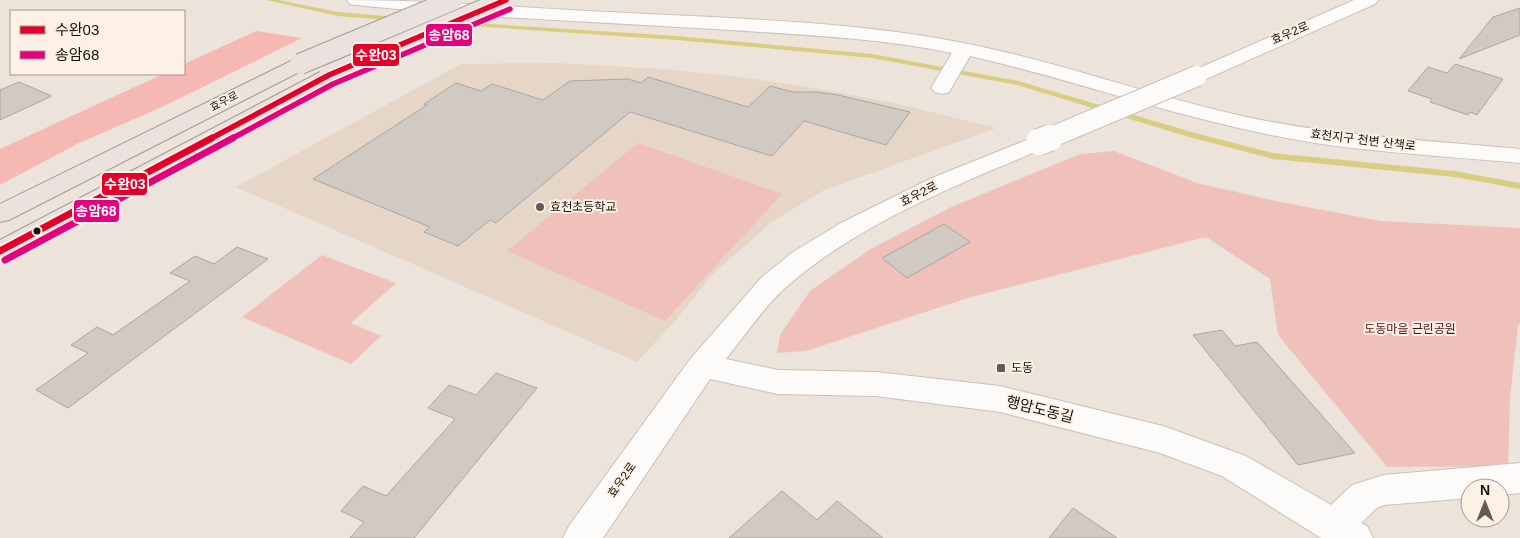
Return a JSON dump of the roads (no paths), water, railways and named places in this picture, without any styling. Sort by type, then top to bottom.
[{"type":"main road","name":"효우로","points":[[0,214],[300,64],[384,27],[453,0]]},
{"type":"main road","points":[[0,251],[329,75],[506,0]]},
{"type":"street","name":"효천지구 천변 산책로","points":[[356,0],[835,32],[919,41],[962,52],[982,52],[1208,113],[1273,128],[1356,140],[1520,156]]},
{"type":"street","name":"효우2로","points":[[582,538],[702,366],[772,284],[802,258],[850,229],[942,183],[1197,76],[1369,0]]},
{"type":"street","points":[[943,86],[962,52]]},
{"type":"street","name":"행암도동길","points":[[702,366],[778,382],[876,384],[1000,399],[1163,440],[1234,466],[1344,532]]},
{"type":"street","points":[[1344,532],[1365,496],[1384,490],[1520,478]]},
{"type":"waterway","points":[[269,0],[338,14],[398,19]]},
{"type":"waterway","points":[[459,24],[677,38],[872,56],[1018,83],[1192,135],[1273,156],[1455,174],[1520,186]]},
{"type":"place","name":"효천초등학교","points":[[540,207]]},
{"type":"place","name":"도동","points":[[1001,368]]},
{"type":"park label","name":"도동마을 근린공원","points":[[1410,329]]}]
